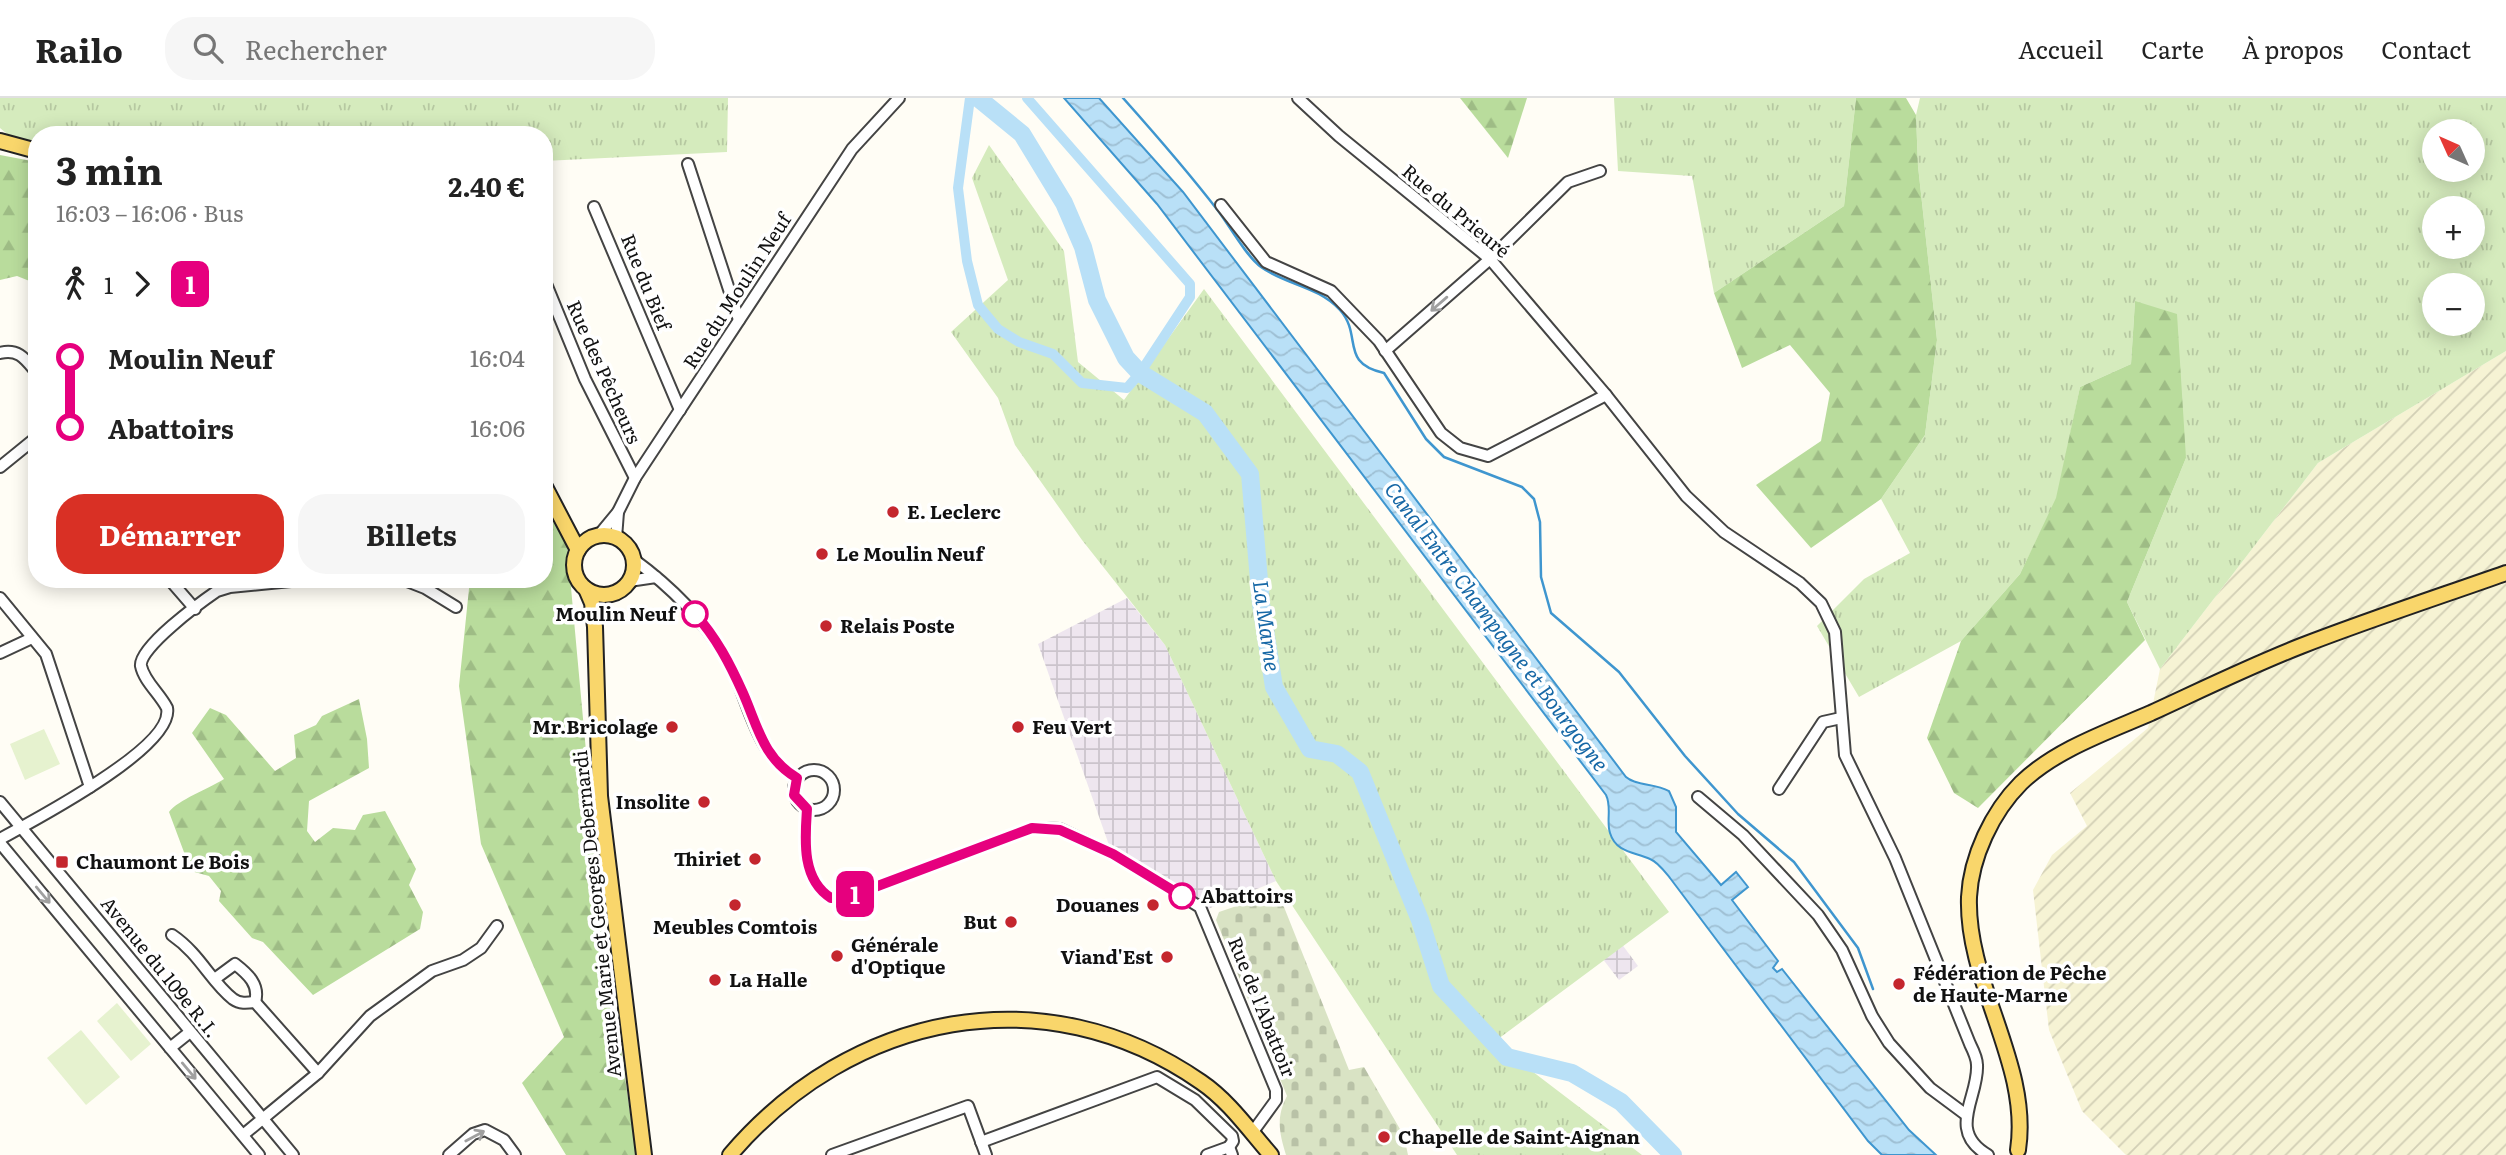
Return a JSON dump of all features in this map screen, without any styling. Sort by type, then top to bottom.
[{"type":"main road","points":[[0,141],[28,149]]},
{"type":"main road","points":[[553,500],[578,550]]},
{"type":"main road","points":[[561,514],[594,537],[616,538],[624,543],[633,559],[629,581],[609,595],[586,589],[575,576],[574,558],[578,550],[594,537]]},
{"type":"main road","points":[[2016,1153],[2018,1100],[1975,952],[1970,916],[1971,879],[1978,855],[1988,831],[2010,794],[2035,771],[2067,752],[2264,662],[2506,573]]},
{"type":"main road","name":"Avenue Marie et Georges Debernardi","points":[[586,589],[592,603],[595,627],[600,796],[644,1155]]},
{"type":"main road","name":"Avenue Marie et Georges Debernardi","points":[[595,627],[609,595]]},
{"type":"main road","points":[[730,1155],[785,1102],[864,1051],[937,1025],[989,1019],[1044,1021],[1072,1026],[1149,1054],[1202,1083],[1271,1155]]},
{"type":"street","name":"Rue du Moulin Neuf","points":[[594,537],[618,512],[635,478],[852,149],[899,98]]},
{"type":"street","name":"Rue du Prieuré","points":[[1298,98],[1339,136],[1490,259],[1606,395],[1686,496],[1724,532],[1800,583],[1821,603],[1835,632],[1845,755],[1895,858],[1977,1063],[1965,1114]]},
{"type":"street","points":[[688,164],[739,320]]},
{"type":"street","points":[[1385,351],[1490,259],[1568,182],[1600,171]]},
{"type":"street","points":[[1221,205],[1266,261],[1331,291],[1385,351],[1441,433],[1460,448],[1488,456],[1606,395]]},
{"type":"street","name":"Rue du Bief","points":[[594,206],[680,410]]},
{"type":"street","name":"Rue des Pêcheurs","points":[[553,301],[585,379],[635,478]]},
{"type":"street","points":[[0,353],[9,351],[20,354],[28,363]]},
{"type":"street","points":[[0,467],[28,444]]},
{"type":"street","name":"Rue du Moulin Neuf","points":[[616,538],[618,512]]},
{"type":"street","points":[[633,559],[680,597],[713,636],[745,697],[760,740],[769,755],[797,778]]},
{"type":"street","points":[[629,581],[656,576]]},
{"type":"street","points":[[177,588],[195,609]]},
{"type":"street","points":[[224,588],[150,646],[141,657],[142,669],[167,708],[164,724],[136,752],[90,787],[0,841],[259,1155]]},
{"type":"street","points":[[425,588],[456,607]]},
{"type":"street","points":[[0,598],[46,654],[90,787]]},
{"type":"street","points":[[0,653],[32,638]]},
{"type":"street","points":[[1779,789],[1823,722],[1841,718]]},
{"type":"street","points":[[815,769],[827,773],[834,784],[833,798],[822,809],[807,809],[794,795],[797,778],[815,769]]},
{"type":"street","points":[[1698,797],[1743,835],[1818,915],[1842,950],[1872,1016],[1889,1043],[1930,1088],[1965,1114],[1972,1139],[1988,1155]]},
{"type":"street","name":"Avenue du 109e R.I.","points":[[0,802],[293,1155]]},
{"type":"street","name":"Rue de l'Abattoir","points":[[807,809],[803,847],[821,889],[831,898],[859,893],[1032,828],[1060,830],[1113,854],[1200,907],[1276,1090],[1276,1100],[1252,1133]]},
{"type":"street","points":[[243,1135],[318,1073],[370,1016],[432,971],[463,960],[481,948],[497,926]]},
{"type":"street","points":[[172,935],[189,947],[233,999],[244,1003],[255,1002]]},
{"type":"street","points":[[216,978],[235,964],[255,984],[258,992],[255,1002]]},
{"type":"street","points":[[255,1002],[318,1073]]},
{"type":"street","points":[[170,1048],[190,1032]]},
{"type":"street","points":[[981,1142],[1157,1077],[1195,1100],[1232,1136],[1231,1151],[1207,1155]]},
{"type":"street","points":[[832,1155],[968,1106],[986,1155]]},
{"type":"street","points":[[449,1155],[473,1134],[485,1130],[504,1140],[515,1155]]},
{"type":"shaded area","points":[[2506,351],[2506,1155],[2126,1155],[2082,1111],[2049,1030],[2033,890],[2052,855],[2087,826],[2070,793],[2148,728],[2160,669],[2318,463]]},
{"type":"shaded area","points":[[1127,598],[1165,645],[1276,881],[1198,913],[1115,862],[1038,644]]},
{"type":"shaded area","points":[[1621,943],[1638,966],[1619,980],[1602,958]]},
{"type":"green space","points":[[0,98],[728,98],[727,152],[553,161],[553,126],[28,126],[28,151],[0,128]]},
{"type":"green space","points":[[1460,98],[1527,98],[1508,158]]},
{"type":"green space","points":[[1614,98],[1856,98],[1844,206],[1714,293],[1692,176],[1618,171]]},
{"type":"green space","points":[[1856,98],[1906,98],[1916,115],[1918,166],[1937,340],[1925,435],[1881,499],[1811,548],[1756,485],[1821,441],[1830,393],[1790,345],[1742,368],[1714,293],[1844,206]]},
{"type":"green space","points":[[1920,98],[2506,98],[2506,351],[2318,463],[2160,669],[2127,602],[2186,458],[2135,301],[2131,364],[2080,387],[2057,498],[2020,574],[1961,641],[1859,697],[1817,626],[1864,579],[1910,553],[1881,499],[1925,435],[1937,340],[1918,166],[1916,115]]},
{"type":"green space","points":[[989,145],[1064,251],[1078,362],[1124,400],[1204,289],[1669,912],[1494,1042],[1642,1155],[1457,1155],[1276,881],[1165,645],[1082,540],[1015,445],[998,398],[951,332],[1008,280],[972,178]]},
{"type":"green space","points":[[0,155],[28,160],[28,280],[17,276],[0,280]]},
{"type":"green space","points":[[2135,301],[2177,314],[2186,458],[2127,602],[2145,640],[1978,808],[1954,793],[1927,738],[1961,641],[2020,574],[2056,498],[2080,387],[2131,364]]},
{"type":"green space","points":[[553,521],[567,544],[599,893],[636,1155],[566,1155],[522,1083],[564,1037],[481,844],[459,686],[469,588],[553,588]]},
{"type":"green space","points":[[359,699],[367,739],[369,768],[309,801],[307,831],[315,842],[333,828],[355,830],[363,815],[385,811],[416,869],[409,885],[423,912],[420,929],[313,995],[263,942],[252,938],[219,901],[221,891],[209,876],[191,871],[169,812],[186,799],[224,779],[192,733],[210,708],[226,715],[275,771],[296,758],[294,735],[316,725],[322,716]]},
{"type":"green space","points":[[44,729],[60,764],[25,780],[10,744]]},
{"type":"green space","points":[[1278,892],[1349,1070],[1364,1067],[1404,1136],[1408,1155],[1286,1155],[1280,1125],[1281,1111],[1287,1096],[1216,920],[1219,912]]},
{"type":"green space","points":[[117,1003],[151,1044],[131,1061],[97,1021]]},
{"type":"green space","points":[[81,1030],[120,1077],[86,1105],[47,1058]]},
{"type":"water","name":"Canal Entre Champagne et Bourgogne","points":[[1064,98],[1099,98],[1183,192],[1626,777],[1669,791],[1676,807],[1676,832],[1721,885],[1736,872],[1748,887],[1732,900],[1778,961],[1773,968],[1777,972],[1782,969],[1909,1130],[1936,1155],[1882,1155],[1868,1141],[1664,870],[1653,860],[1617,845],[1609,828],[1609,804],[1606,795],[1157,204]]},
{"type":"waterway","points":[[970,98],[958,188],[967,261],[978,305],[998,329],[1019,342],[1053,354],[1082,383],[1127,388],[1140,373],[1190,297],[1190,284],[1027,98]]},
{"type":"waterway","name":"La Marne","points":[[978,98],[1022,134],[1064,203],[1083,247],[1097,300],[1126,358],[1140,373],[1205,413],[1250,474],[1261,604],[1274,687],[1310,749],[1337,754],[1360,772],[1420,920],[1441,986],[1507,1057],[1572,1073],[1621,1102],[1673,1155]]},
{"type":"waterway","points":[[1123,98],[1196,183],[1244,249],[1261,267],[1322,296],[1340,310],[1347,320],[1356,356],[1361,363],[1384,373],[1426,439],[1444,457],[1522,487],[1534,499],[1540,522],[1541,577],[1551,613],[1619,672],[1685,756],[1738,814],[1794,862],[1858,948],[1873,989]]},
{"type":"bus line","name":"1","points":[[695,614],[727,659],[745,697],[760,740],[769,755],[797,778],[794,795],[799,804],[807,809],[803,847],[814,877],[825,894],[831,898],[859,893],[1032,828],[1060,830],[1113,854],[1182,896]]},
{"type":"place","name":"E. Leclerc","points":[[893,512]]},
{"type":"place","name":"Le Moulin Neuf","points":[[822,554]]},
{"type":"place","name":"Moulin Neuf","points":[[695,614]]},
{"type":"place","name":"Relais Poste","points":[[826,626]]},
{"type":"place","name":"Mr.Bricolage","points":[[672,727]]},
{"type":"place","name":"Feu Vert","points":[[1018,727]]},
{"type":"place","name":"Insolite","points":[[704,802]]},
{"type":"place","name":"Thiriet","points":[[755,859]]},
{"type":"place","name":"Chaumont Le Bois","points":[[62,862]]},
{"type":"place","name":"Abattoirs","points":[[1182,896]]},
{"type":"place","name":"Meubles Comtois","points":[[735,905]]},
{"type":"place","name":"Douanes","points":[[1153,905]]},
{"type":"place","name":"But","points":[[1011,922]]},
{"type":"place","name":"Générale d'Optique","points":[[837,956]]},
{"type":"place","name":"Viand'Est","points":[[1167,957]]},
{"type":"place","name":"La Halle","points":[[715,980]]},
{"type":"place","name":"Fédération de Pêche de Haute-Marne","points":[[1899,984]]},
{"type":"place","name":"Chapelle de Saint-Aignan","points":[[1384,1137]]}]
